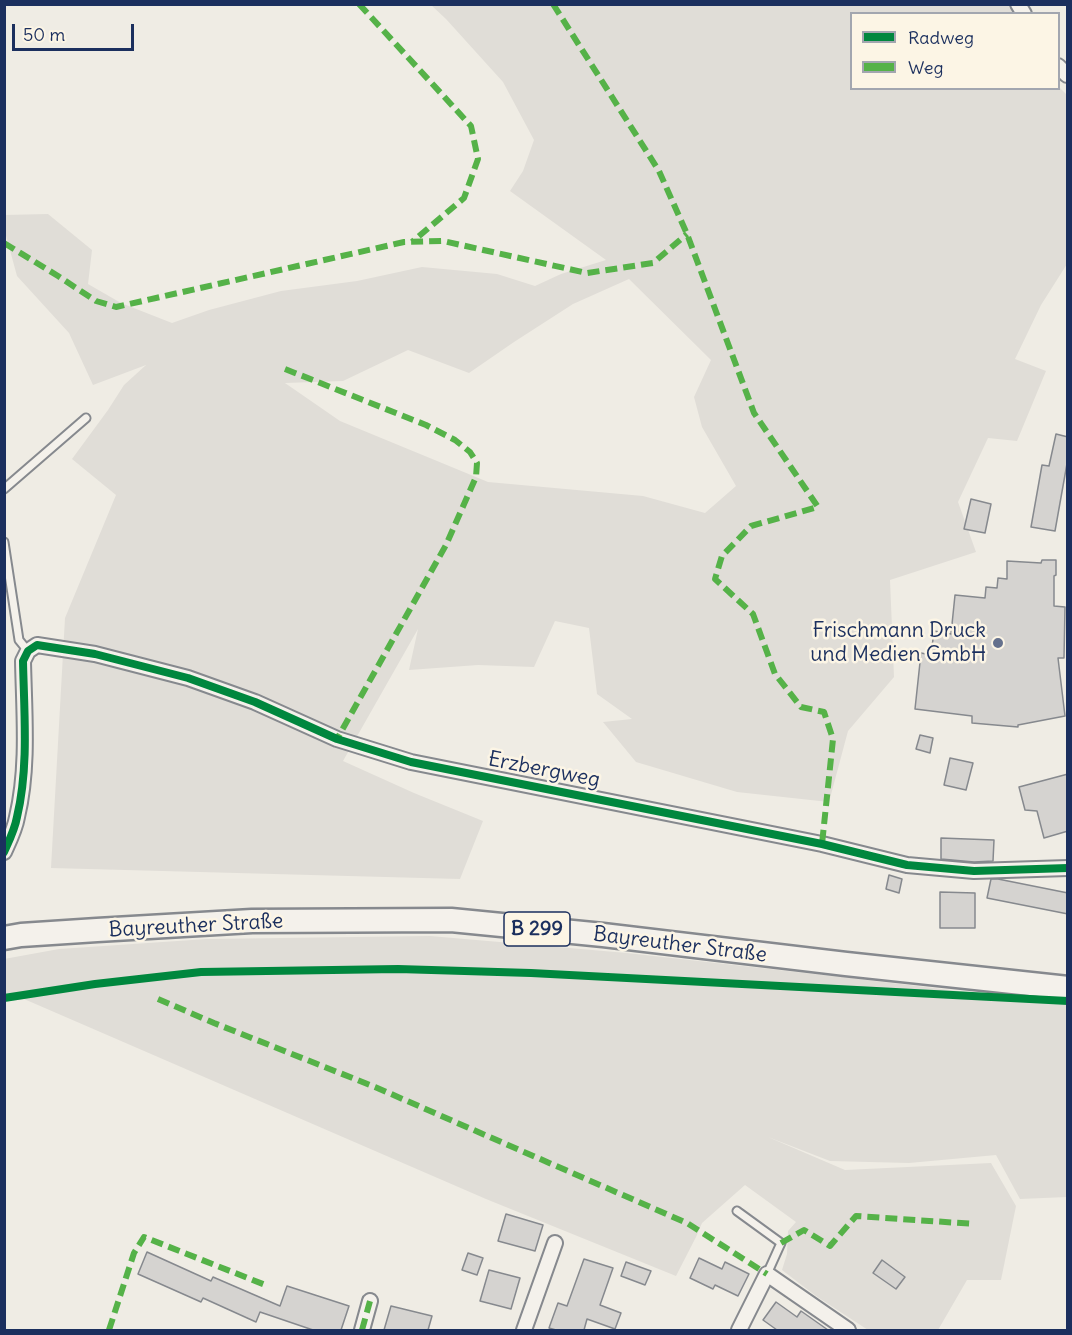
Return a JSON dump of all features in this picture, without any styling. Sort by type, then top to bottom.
[{"type":"main road","name":"Bayreuther Straße","points":[[4,938],[21,935],[252,921],[451,920],[1068,988]]},
{"type":"street","name":"Erzbergweg","points":[[28,651],[37,645],[95,654],[188,678],[255,702],[337,739],[411,762],[822,844],[907,865],[974,871],[1068,868]]},
{"type":"street","points":[[4,852],[17,819],[23,780],[25,751],[23,661],[28,651]]},
{"type":"street","points":[[524,1330],[555,1244]]},
{"type":"street","points":[[739,1330],[767,1274],[848,1330]]},
{"type":"street","points":[[362,1330],[370,1301]]},
{"type":"lane","points":[[4,489],[86,418]]},
{"type":"lane","points":[[4,542],[20,640],[28,651]]},
{"type":"lane","points":[[737,1211],[781,1243],[767,1274]]},
{"type":"shaded area","points":[[431,5],[1023,5],[1024,12],[850,12],[850,90],[1060,90],[1060,88],[1067,95],[1067,264],[1041,305],[1015,359],[1046,371],[1017,441],[988,438],[958,502],[976,552],[890,580],[894,677],[848,731],[829,802],[737,792],[636,762],[603,722],[632,719],[597,694],[589,628],[555,621],[534,667],[478,665],[409,670],[418,629],[343,761],[483,821],[460,879],[51,868],[65,618],[116,495],[72,459],[124,385],[146,365],[93,385],[69,333],[17,276],[5,232],[4,215],[48,214],[92,250],[88,284],[121,303],[172,323],[209,310],[281,291],[357,281],[422,267],[497,274],[535,286],[561,274],[606,260],[510,191],[523,171],[534,140],[503,82]],"holes":[[[629,279],[711,360],[694,397],[702,427],[736,486],[705,513],[643,496],[488,482],[340,421],[285,383],[343,381],[408,350],[469,373],[573,304]]]},
{"type":"shaded area","points":[[430,936],[627,953],[1067,1004],[1067,1197],[1020,1199],[996,1155],[909,1163],[830,1161],[768,1137],[845,1170],[991,1163],[1016,1206],[1001,1280],[967,1280],[938,1330],[868,1330],[816,1296],[782,1270],[787,1254],[788,1231],[796,1222],[745,1185],[702,1223],[676,1276],[486,1199],[24,999],[5,1002],[4,959],[59,949],[207,939]]},
{"type":"building","points":[[1056,434],[1068,437],[1068,458],[1055,531],[1031,527],[1042,465],[1049,466]]},
{"type":"building","points":[[971,499],[991,504],[985,533],[964,529]]},
{"type":"building","name":"Frischmann Druck und Medien GmbH","points":[[1042,560],[1056,560],[1054,606],[1065,607],[1064,658],[1058,658],[1065,716],[1018,725],[1018,727],[972,723],[972,716],[915,709],[921,653],[931,655],[934,631],[951,634],[955,595],[985,598],[986,587],[997,588],[998,578],[1007,579],[1007,561],[1041,563]]},
{"type":"building","points":[[920,735],[933,738],[930,753],[916,749]]},
{"type":"building","points":[[950,758],[973,763],[966,790],[944,785]]},
{"type":"building","points":[[1068,774],[1068,831],[1044,838],[1037,811],[1025,810],[1019,787]]},
{"type":"building","points":[[941,838],[994,840],[993,861],[941,859]]},
{"type":"building","points":[[889,875],[902,879],[899,893],[886,889]]},
{"type":"building","points":[[991,879],[1068,893],[1068,914],[987,898]]},
{"type":"building","points":[[940,892],[975,893],[975,928],[940,928]]},
{"type":"building","points":[[506,1214],[543,1225],[535,1251],[498,1241]]},
{"type":"building","points":[[147,1252],[211,1281],[213,1277],[280,1306],[287,1286],[349,1306],[341,1330],[313,1330],[260,1312],[256,1322],[203,1298],[201,1302],[138,1274]]},
{"type":"building","points":[[468,1253],[483,1258],[477,1275],[462,1270]]},
{"type":"building","points":[[699,1258],[722,1269],[725,1262],[749,1274],[738,1296],[715,1285],[713,1289],[690,1278]]},
{"type":"building","points":[[584,1259],[613,1268],[600,1305],[621,1313],[615,1329],[587,1319],[584,1330],[549,1328],[558,1303],[567,1306]]},
{"type":"building","points":[[882,1260],[905,1277],[896,1289],[873,1273]]},
{"type":"building","points":[[626,1262],[651,1271],[645,1285],[621,1276]]},
{"type":"building","points":[[489,1270],[520,1278],[511,1309],[480,1301]]},
{"type":"building","points":[[776,1302],[797,1317],[801,1311],[828,1330],[777,1330],[763,1320]]},
{"type":"building","points":[[391,1306],[432,1316],[428,1330],[384,1330]]},
{"type":"marked path","points":[[359,4],[471,126],[478,159],[464,198],[412,242]]},
{"type":"marked path","points":[[553,4],[659,171],[687,234],[754,413],[818,507],[751,526],[722,556],[715,579],[753,614],[775,674],[801,707],[824,712],[833,739],[822,844]]},
{"type":"marked path","points":[[4,243],[96,301],[116,307],[404,242],[443,241],[587,273],[653,263],[687,234]]},
{"type":"marked path","points":[[285,369],[426,425],[455,440],[470,452],[477,463],[476,477],[446,545],[337,739]]},
{"type":"marked path","points":[[158,999],[375,1087],[687,1223],[767,1274]]},
{"type":"marked path","points":[[781,1243],[804,1230],[830,1246],[856,1216],[975,1224]]},
{"type":"marked path","points":[[109,1330],[134,1253],[144,1237],[268,1286]]},
{"type":"marked path","points":[[362,1330],[370,1301]]},
{"type":"cycle path","points":[[4,852],[16,821],[23,779],[25,739],[23,661],[28,651],[37,645],[95,654],[188,678],[255,702],[337,739],[411,762],[822,844],[907,865],[974,871],[1068,868]]},
{"type":"cycle path","points":[[4,998],[95,984],[201,972],[398,969],[531,973],[1068,1001]]},
{"type":"place","name":"Frischmann Druck und Medien GmbH","points":[[998,643]]}]
